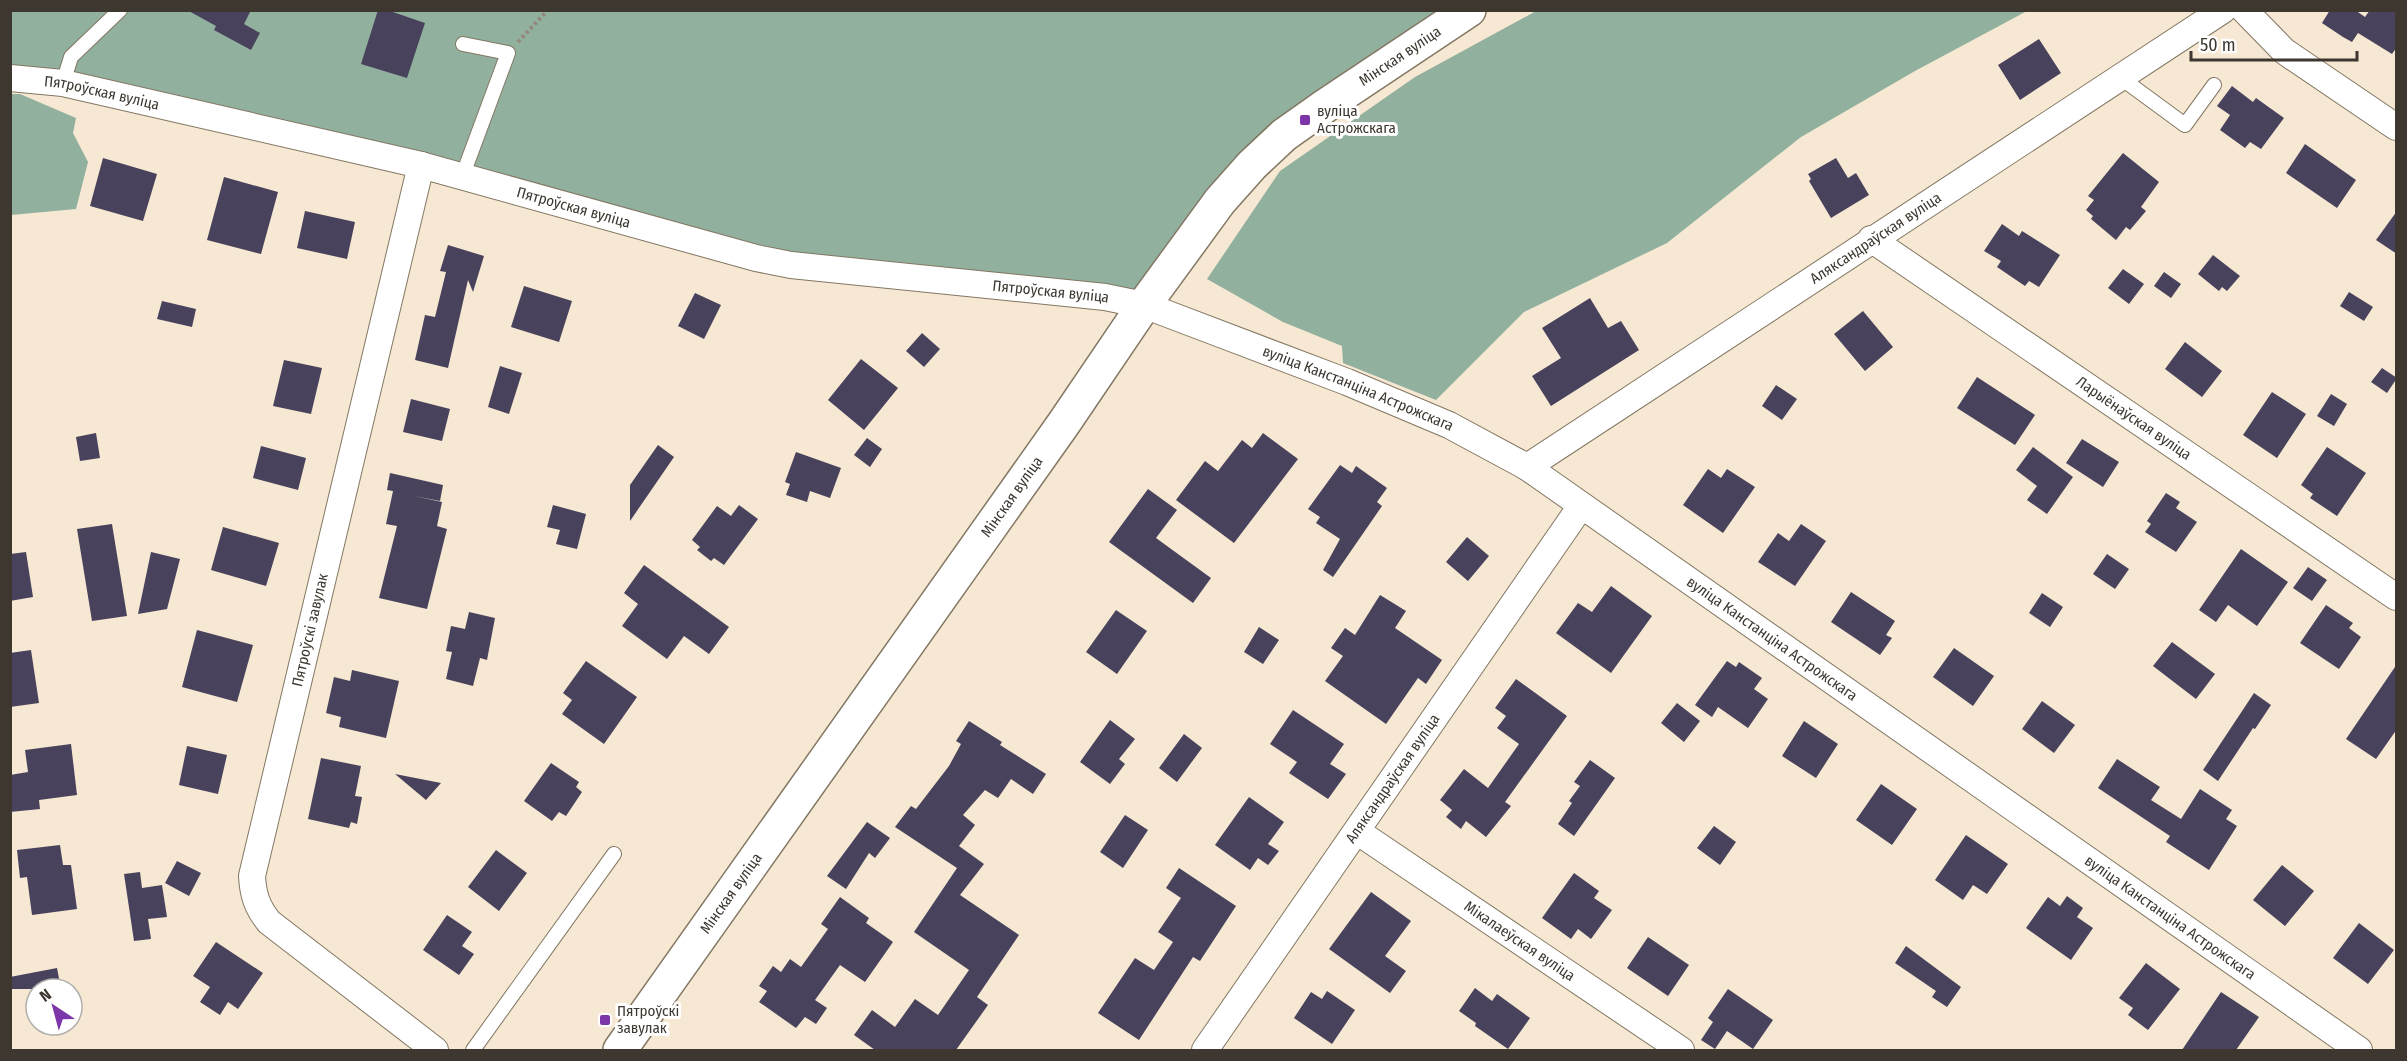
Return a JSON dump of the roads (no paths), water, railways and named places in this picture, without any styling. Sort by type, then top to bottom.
[{"type":"main road","name":"Мінская вуліца","points":[[620,1050],[1064,423],[1144,304],[1220,201],[1252,165],[1284,135],[1469,10]]},
{"type":"street","name":"Аляксандраўская вуліца","points":[[1527,467],[2223,10]]},
{"type":"street","points":[[2244,10],[2284,51],[2397,127]]},
{"type":"street","name":"Пятроўская вуліца","points":[[10,78],[63,83],[421,165],[756,258],[791,265],[1105,297],[1144,304]]},
{"type":"street","name":"Пятроўскі завулак","points":[[421,165],[252,876],[253,894],[258,908],[269,922],[435,1050]]},
{"type":"street","name":"Ларыёнаўская вуліца","points":[[1871,240],[2397,597]]},
{"type":"street","name":"вуліца Канстанціна Астрожскага","points":[[1144,304],[1347,382],[1438,421],[1527,467],[2359,1050]]},
{"type":"street","name":"Аляксандраўская вуліца","points":[[1205,1050],[1358,832],[1581,506]]},
{"type":"street","name":"Мікалаеўская вуліца","points":[[1358,832],[1681,1050]]},
{"type":"lane","points":[[63,83],[71,57],[120,10]]},
{"type":"lane","points":[[462,177],[508,53],[463,44]]},
{"type":"lane","points":[[2121,78],[2184,125],[2214,85]]},
{"type":"lane","points":[[473,1050],[614,854]]},
{"type":"place","name":"вуліца Астрожскага","points":[[1305,120]]},
{"type":"place","name":"Пятроўскі завулак","points":[[605,1020]]}]
